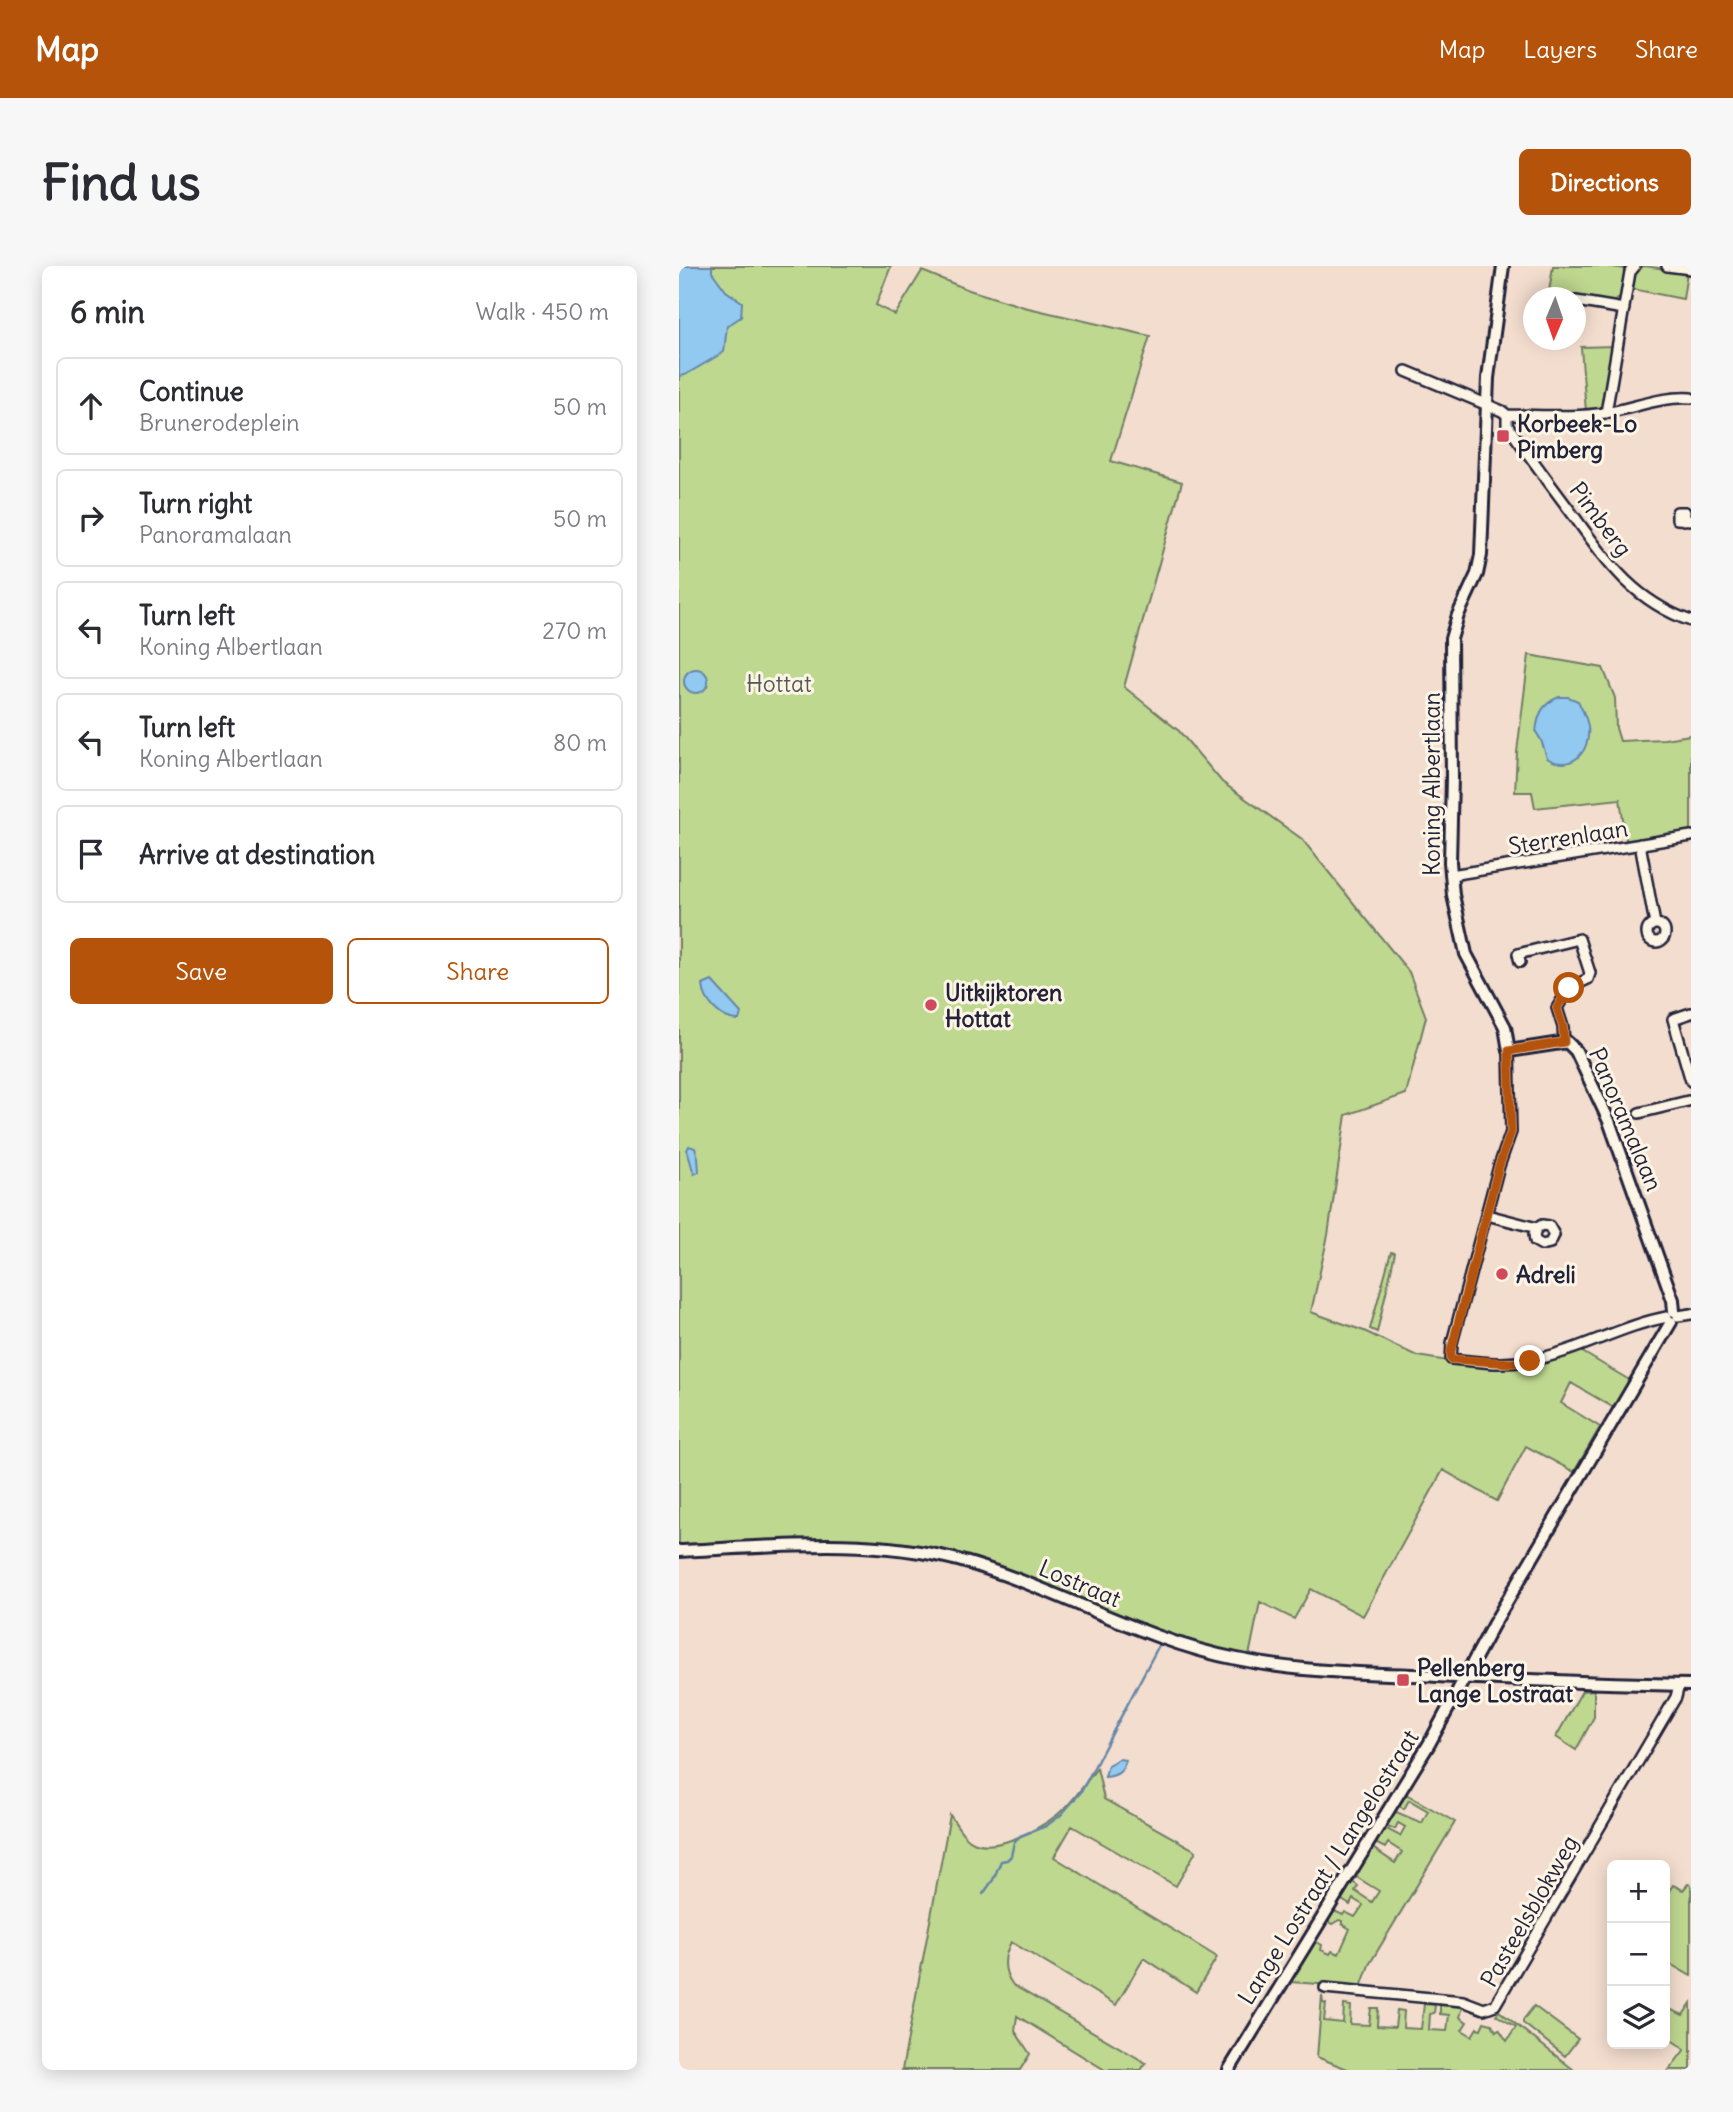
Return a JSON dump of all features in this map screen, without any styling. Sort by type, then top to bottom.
[{"type":"street","name":"Koning Albertlaan","points":[[1503,266],[1489,379],[1479,566],[1451,639],[1451,875],[1465,954],[1505,1027],[1509,1051],[1511,1132],[1499,1166],[1451,1359],[1511,1363],[1530,1361],[1634,1325],[1672,1316]]},
{"type":"street","points":[[1606,413],[1630,272],[1635,266]]},
{"type":"street","points":[[1667,266],[1691,269]]},
{"type":"street","points":[[1586,303],[1624,309]]},
{"type":"street","points":[[1406,371],[1507,415],[1583,416],[1606,413],[1654,400],[1691,398]]},
{"type":"street","name":"Pimberg","points":[[1507,415],[1507,425],[1610,566],[1644,597],[1691,621]]},
{"type":"street","name":"Sterrenlaan","points":[[1451,875],[1691,836]]},
{"type":"street","points":[[1640,844],[1655,924]]},
{"type":"street","points":[[1520,962],[1518,954],[1579,939],[1590,973],[1588,979],[1569,988],[1557,1008],[1564,1042]]},
{"type":"street","points":[[1687,1014],[1673,1018],[1691,1081]]},
{"type":"street","name":"Panoramalaan","points":[[1509,1051],[1564,1042],[1570,1043],[1576,1051],[1609,1121],[1668,1288],[1672,1316]]},
{"type":"street","points":[[1639,1113],[1690,1100]]},
{"type":"street","points":[[1487,1215],[1537,1228]]},
{"type":"street","points":[[1672,1316],[1691,1314]]},
{"type":"street","name":"Lange Lostraat / Langelostraat","points":[[1229,2070],[1429,1744],[1464,1677],[1672,1316]]},
{"type":"street","name":"Lostraat","points":[[679,1551],[856,1545],[924,1553],[958,1560],[1017,1579],[1133,1629],[1217,1655],[1262,1664],[1323,1670],[1685,1685]]},
{"type":"street","name":"Pasteelsblokweg","points":[[1325,1988],[1462,2001],[1484,2009],[1495,2005],[1685,1685]]},
{"type":"green space","name":"Hottat","points":[[679,266],[891,266],[876,305],[895,315],[922,271],[969,290],[1024,307],[1150,336],[1111,461],[1182,482],[1124,687],[1179,731],[1222,782],[1302,839],[1409,972],[1426,1017],[1406,1094],[1346,1115],[1328,1235],[1311,1312],[1364,1331],[1417,1356],[1512,1365],[1579,1350],[1631,1381],[1614,1408],[1571,1383],[1561,1403],[1600,1427],[1574,1472],[1526,1446],[1497,1501],[1443,1470],[1363,1616],[1311,1589],[1294,1619],[1260,1602],[1249,1656],[1164,1634],[1012,1572],[969,1557],[934,1549],[898,1543],[825,1539],[679,1544]]},
{"type":"green space","points":[[1553,266],[1606,266],[1626,269],[1620,297],[1614,302],[1586,298],[1586,287],[1550,287]]},
{"type":"green space","points":[[1644,266],[1687,272],[1683,299],[1632,289],[1635,272]]},
{"type":"green space","points":[[1613,346],[1602,408],[1586,412],[1581,350],[1586,350],[1586,347]]},
{"type":"green space","points":[[1529,655],[1603,668],[1615,698],[1616,728],[1620,741],[1691,735],[1691,834],[1627,845],[1620,799],[1535,808],[1532,792],[1515,792]]},
{"type":"green space","points":[[1391,1252],[1395,1253],[1377,1332],[1370,1329]]},
{"type":"green space","points":[[1594,1690],[1594,1717],[1576,1750],[1556,1737],[1582,1691]]},
{"type":"green space","points":[[1097,1768],[1104,1799],[1196,1851],[1176,1886],[1072,1826],[1054,1857],[1217,1957],[1196,1992],[1144,1958],[1116,2005],[1011,1942],[1005,1964],[1013,1985],[1146,2063],[1141,2070],[1105,2070],[1017,2016],[1015,2031],[1030,2054],[1020,2070],[902,2070],[950,1815],[964,1835],[976,1843],[998,1844],[1011,1840],[1058,1814]]},
{"type":"green space","points":[[1406,1794],[1455,1822],[1369,1965],[1361,1987],[1291,1982],[1313,1940],[1322,1945],[1321,1950],[1339,1954],[1350,1929],[1342,1924],[1342,1921],[1332,1924],[1326,1920],[1332,1910],[1355,1917],[1363,1905],[1353,1899],[1350,1905],[1339,1898],[1350,1880],[1358,1886],[1355,1891],[1372,1902],[1379,1891],[1353,1875],[1371,1847],[1395,1863],[1402,1852],[1388,1843],[1385,1848],[1373,1842],[1383,1827],[1400,1836],[1405,1827],[1398,1823],[1395,1829],[1385,1825],[1394,1811],[1422,1823],[1428,1811],[1409,1800],[1404,1809],[1398,1805]]},
{"type":"green space","points":[[1688,1884],[1691,1885],[1691,1976],[1670,1964],[1670,1890],[1673,1885],[1683,1890]]},
{"type":"green space","points":[[1322,1996],[1323,2003],[1326,2004],[1324,2021],[1343,2023],[1344,2005],[1351,2006],[1350,2024],[1369,2025],[1371,2008],[1378,2008],[1377,2026],[1395,2027],[1397,2010],[1404,2011],[1403,2028],[1421,2029],[1424,2004],[1435,2005],[1434,2013],[1430,2014],[1429,2030],[1447,2031],[1449,2015],[1440,2014],[1440,2005],[1463,2007],[1460,2017],[1467,2022],[1462,2030],[1472,2036],[1477,2028],[1481,2029],[1484,2022],[1492,2024],[1496,2031],[1499,2029],[1507,2041],[1516,2027],[1496,2015],[1499,2011],[1574,2070],[1350,2070],[1317,2057]]},
{"type":"green space","points":[[1691,2003],[1691,2070],[1669,2070],[1685,2049],[1670,2039],[1670,2009],[1683,2015]]},
{"type":"green space","points":[[1534,2006],[1578,2039],[1565,2056],[1523,2023]]},
{"type":"water","points":[[679,266],[712,266],[712,272],[726,291],[742,302],[741,317],[727,326],[724,352],[679,376]]},
{"type":"water","points":[[696,669],[704,673],[708,681],[704,689],[696,693],[688,689],[684,681],[688,673]]},
{"type":"water","points":[[1559,697],[1578,701],[1588,727],[1583,752],[1564,763],[1547,758],[1536,732],[1542,710]]},
{"type":"water","points":[[712,981],[741,1013],[739,1020],[720,1014],[710,1004],[703,985]]},
{"type":"water","points":[[689,1146],[695,1148],[698,1157],[699,1172],[694,1174],[687,1150]]},
{"type":"water","points":[[1119,1759],[1126,1760],[1123,1768],[1116,1774],[1105,1777],[1108,1765]]},
{"type":"waterway","points":[[983,1894],[1001,1861],[1011,1856],[1014,1842],[1020,1836],[1046,1826],[1061,1815],[1081,1792],[1159,1645]]},
{"type":"place","name":"Korbeek-Lo Pimberg","points":[[1503,436]]},
{"type":"place","name":"Uitkijktoren Hottat","points":[[931,1005]]},
{"type":"place","name":"Adreli","points":[[1502,1274]]},
{"type":"place","name":"Pellenberg Lange Lostraat","points":[[1403,1680]]},
{"type":"route","points":[[1530,1361],[1511,1363],[1451,1359],[1451,1351],[1499,1166],[1511,1132],[1509,1051],[1564,1042],[1557,1008],[1569,988]]}]
